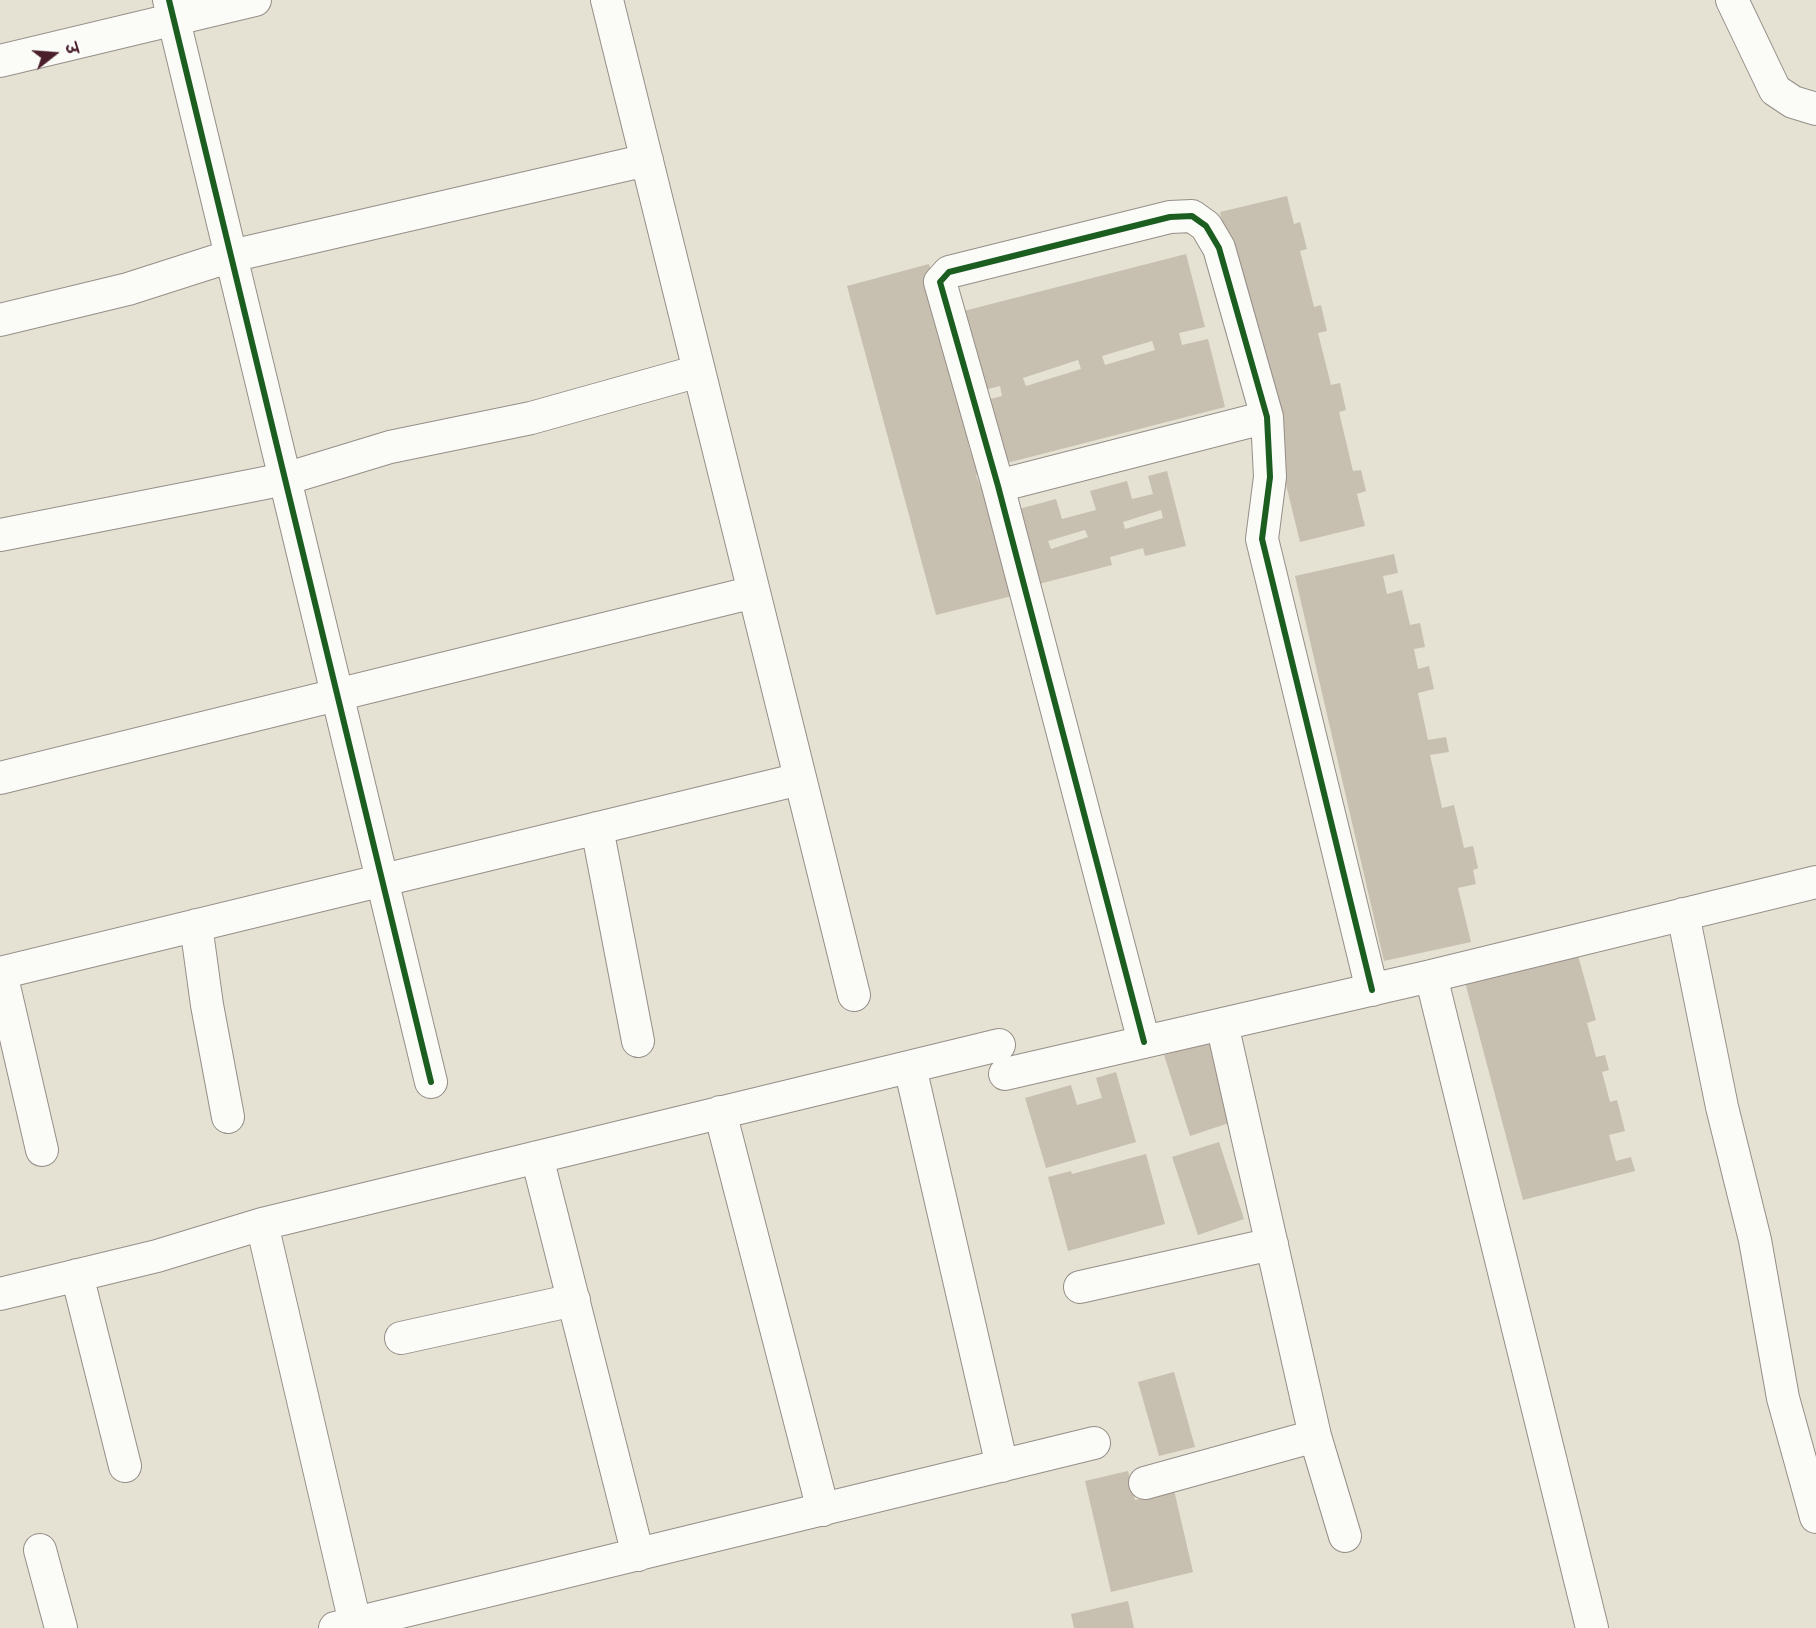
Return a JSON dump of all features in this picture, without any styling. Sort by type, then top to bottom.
[{"type":"street","points":[[0,61],[171,10],[255,0]]},
{"type":"street","points":[[607,0],[854,995]]},
{"type":"street","points":[[1732,0],[1775,90],[1793,102],[1816,109]]},
{"type":"street","points":[[171,10],[431,1082]]},
{"type":"street","points":[[0,320],[128,289],[231,256],[647,160]]},
{"type":"street","points":[[1144,1042],[998,486],[940,282],[949,272],[1170,217],[1192,216],[1206,226],[1219,248],[1267,417],[1270,477],[1262,539],[1372,990]]},
{"type":"street","points":[[0,535],[285,479],[390,447],[531,418],[699,371]]},
{"type":"street","points":[[998,486],[1267,417]]},
{"type":"street","points":[[0,778],[754,592]]},
{"type":"street","points":[[42,1150],[0,973],[800,779]]},
{"type":"street","points":[[597,828],[638,1041]]},
{"type":"street","points":[[0,1294],[158,1256],[262,1224],[910,1067],[1002,1059],[1144,1042],[1431,976],[1816,882]]},
{"type":"street","points":[[1683,914],[1722,1107],[1755,1240],[1783,1398],[1816,1517]]},
{"type":"street","points":[[196,925],[207,1005],[228,1117]]},
{"type":"street","points":[[1431,976],[1592,1628]]},
{"type":"street","points":[[1222,1024],[1315,1436],[1346,1536]]},
{"type":"street","points":[[910,1067],[1002,1466]]},
{"type":"street","points":[[720,1113],[823,1510]]},
{"type":"street","points":[[537,1157],[638,1555]]},
{"type":"street","points":[[262,1224],[345,1626],[439,1616],[638,1555],[1094,1443]]},
{"type":"street","points":[[1080,1287],[1272,1244]]},
{"type":"street","points":[[77,1275],[125,1466]]},
{"type":"street","points":[[401,1338],[574,1300]]},
{"type":"street","points":[[1145,1483],[1315,1436]]},
{"type":"street","points":[[40,1550],[61,1628]]},
{"type":"building","points":[[1287,196],[1294,224],[1300,222],[1307,249],[1300,251],[1314,307],[1321,305],[1327,331],[1318,333],[1331,385],[1340,383],[1346,410],[1339,412],[1353,471],[1361,470],[1366,491],[1357,494],[1365,526],[1300,542],[1220,212]]},
{"type":"building","points":[[1186,254],[1205,327],[1179,333],[1182,345],[1208,339],[1225,407],[995,466],[979,402],[1002,396],[1000,386],[976,392],[956,313]],"holes":[[[1152,341],[1155,350],[1105,365],[1102,356]],[[1078,360],[1081,369],[1026,386],[1023,378]]]},
{"type":"building","points":[[929,264],[976,441],[968,443],[971,454],[979,452],[984,473],[976,475],[980,486],[987,485],[1016,595],[936,615],[847,286]]},
{"type":"building","points":[[1167,471],[1186,546],[1145,556],[1143,548],[1110,557],[1112,565],[1039,584],[1019,509],[1056,499],[1062,519],[1096,510],[1090,491],[1127,481],[1132,499],[1153,494],[1148,476]],"holes":[[[1161,510],[1163,518],[1125,529],[1123,522]],[[1085,530],[1088,537],[1051,549],[1048,541]]]},
{"type":"building","points":[[1394,554],[1398,573],[1383,576],[1387,594],[1402,590],[1410,625],[1420,623],[1425,647],[1414,649],[1418,669],[1429,666],[1434,689],[1418,693],[1428,740],[1446,737],[1449,752],[1430,755],[1442,808],[1454,805],[1464,848],[1473,846],[1478,868],[1473,870],[1476,884],[1458,888],[1471,942],[1384,961],[1295,576]]},
{"type":"building","points":[[1577,952],[1596,1020],[1587,1023],[1596,1057],[1605,1055],[1609,1070],[1602,1072],[1610,1102],[1617,1100],[1625,1131],[1609,1135],[1616,1161],[1631,1157],[1635,1171],[1523,1200],[1465,982],[1549,960],[1550,963],[1569,959],[1568,955]]},
{"type":"building","points":[[1212,1040],[1238,1120],[1190,1136],[1164,1055]]},
{"type":"building","points":[[1116,1072],[1136,1142],[1046,1168],[1025,1098],[1071,1085],[1077,1105],[1102,1098],[1096,1078]]},
{"type":"building","points":[[1219,1142],[1244,1219],[1198,1235],[1172,1157]]},
{"type":"building","points":[[1146,1154],[1165,1224],[1068,1251],[1048,1177],[1071,1171],[1072,1174]]},
{"type":"building","points":[[1174,1372],[1195,1447],[1159,1456],[1138,1382]]},
{"type":"building","points":[[1128,1471],[1135,1500],[1174,1490],[1193,1572],[1111,1592],[1085,1481]]},
{"type":"building","points":[[1128,1601],[1134,1628],[1074,1628],[1071,1614]]},
{"type":"cycle path","points":[[169,0],[431,1082]]},
{"type":"cycle path","points":[[1144,1042],[998,486],[940,282],[949,272],[1170,217],[1192,216],[1206,226],[1219,248],[1267,417],[1270,477],[1262,539],[1372,990]]}]
